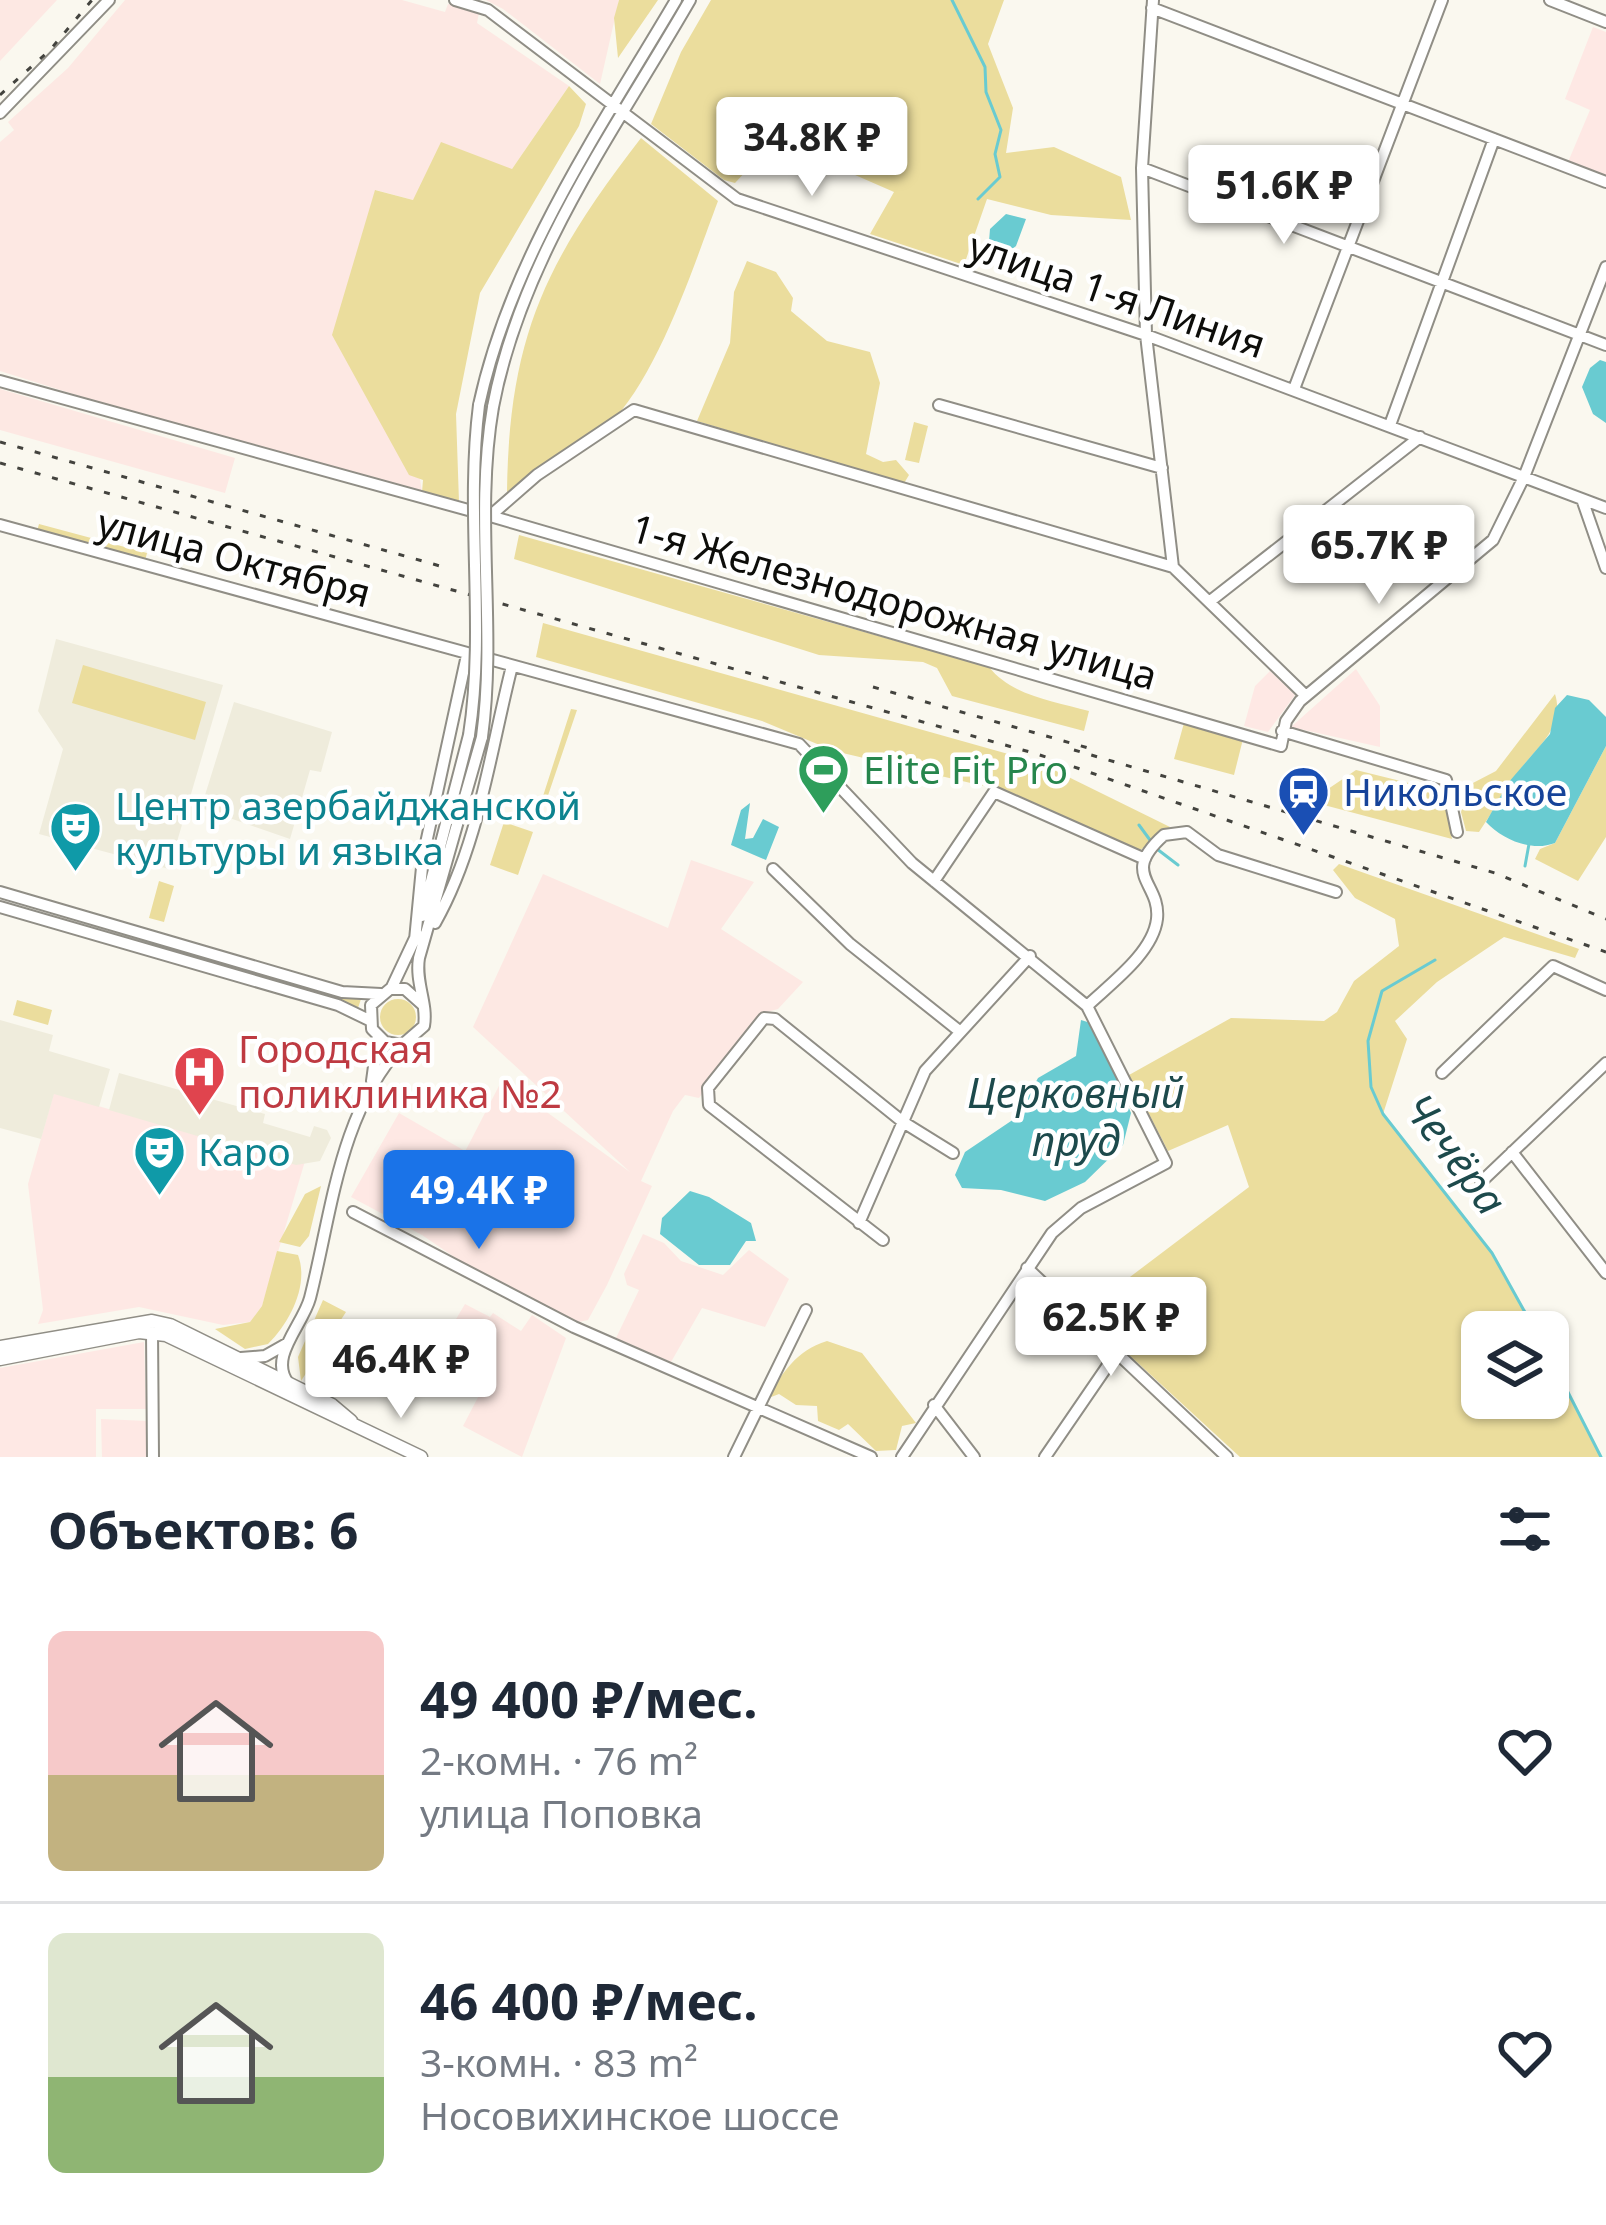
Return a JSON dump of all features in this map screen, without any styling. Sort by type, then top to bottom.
[{"type":"main road","points":[[0,1347],[152,1321],[332,1406],[361,1429]]},
{"type":"main road","points":[[0,1359],[152,1332],[421,1457]]},
{"type":"street","points":[[0,113],[110,0]]},
{"type":"street","name":"улица 1-я Линия","points":[[454,0],[488,10],[737,199],[1146,335],[1606,508]]},
{"type":"street","points":[[618,112],[676,0]]},
{"type":"street","points":[[420,941],[476,736],[471,481],[508,302],[618,112],[690,0]]},
{"type":"street","points":[[1294,388],[1442,0]]},
{"type":"street","points":[[1550,0],[1606,22]]},
{"type":"street","points":[[1173,567],[1146,335],[1142,168],[1152,4],[1606,182]]},
{"type":"street","points":[[1390,425],[1494,139]]},
{"type":"street","points":[[1142,168],[1606,345]]},
{"type":"street","points":[[1457,832],[1446,780],[1282,731],[1306,696],[1488,547],[1524,477],[1606,267]]},
{"type":"street","name":"1-я Железнодорожная улица","points":[[0,381],[490,515],[1280,746],[1282,731]]},
{"type":"street","points":[[939,405],[1162,468]]},
{"type":"street","points":[[490,515],[538,475],[634,410],[1173,567],[1306,696]]},
{"type":"street","points":[[1209,602],[1420,437]]},
{"type":"street","points":[[1582,499],[1606,568]]},
{"type":"street","name":"улица Октября","points":[[0,525],[799,744],[934,881],[1087,1006]]},
{"type":"street","points":[[370,1090],[402,1045],[421,1033],[423,1005],[417,983],[423,857],[466,655]]},
{"type":"street","points":[[369,1020],[458,875],[493,758],[512,666]]},
{"type":"street","points":[[934,881],[994,792],[1144,859]]},
{"type":"street","points":[[902,1457],[1052,1233],[1081,1208],[1166,1163],[1087,1006],[1128,968],[1155,925],[1156,906],[1143,880],[1144,859],[1164,835],[1178,830],[1218,855],[1336,892]]},
{"type":"street","points":[[773,869],[850,944],[958,1030]]},
{"type":"street","points":[[0,892],[342,992],[413,993],[423,1005]]},
{"type":"street","points":[[0,908],[338,1005],[369,1020],[378,1037],[370,1090],[332,1188],[309,1304],[288,1343],[281,1369],[289,1384]]},
{"type":"street","points":[[859,1223],[926,1071],[958,1030],[1030,956]]},
{"type":"street","points":[[1442,1073],[1553,965],[1606,990]]},
{"type":"street","points":[[883,1240],[709,1106],[707,1088],[756,1024],[775,1018],[903,1122],[953,1154]]},
{"type":"street","points":[[378,1037],[402,1045]]},
{"type":"street","points":[[1481,1182],[1606,1063]]},
{"type":"street","points":[[1512,1152],[1606,1273]]},
{"type":"street","points":[[353,1212],[574,1327],[871,1457]]},
{"type":"street","points":[[1027,1268],[1213,1452],[1228,1457]]},
{"type":"street","points":[[734,1457],[806,1310]]},
{"type":"street","points":[[152,1332],[153,1457]]},
{"type":"street","points":[[236,1358],[266,1356],[288,1343]]},
{"type":"street","points":[[1045,1457],[1117,1352]]},
{"type":"street","points":[[934,1405],[974,1457]]},
{"type":"shaded area","points":[[0,0],[57,0],[0,61]]},
{"type":"shaded area","points":[[125,0],[402,0],[445,12],[448,4],[479,13],[477,23],[569,86],[512,169],[413,200],[376,190],[422,492],[194,432],[0,371],[0,142],[14,130],[8,122],[68,68]]},
{"type":"shaded area","points":[[486,0],[619,0],[600,84],[503,9]]},
{"type":"shaded area","points":[[619,0],[658,0],[618,58],[614,18]]},
{"type":"shaded area","points":[[711,0],[1004,0],[988,44],[1013,108],[1006,153],[1054,147],[1121,177],[1131,220],[1051,215],[987,199],[964,265],[870,234],[894,192],[775,140],[735,183],[724,180],[651,124],[681,52]]},
{"type":"shaded area","points":[[1593,27],[1606,32],[1606,176],[1568,162],[1590,110],[1565,99]]},
{"type":"shaded area","points":[[569,86],[586,104],[579,126],[480,293],[456,414],[459,502],[422,492],[423,480],[409,475],[332,335],[375,190],[413,200],[441,142],[512,169]]},
{"type":"shaded area","points":[[641,138],[718,201],[698,257],[658,351],[626,405],[585,444],[507,492],[516,387],[540,302],[581,223]]},
{"type":"shaded area","points":[[747,261],[776,272],[793,298],[791,311],[827,341],[870,352],[880,383],[866,454],[883,462],[896,460],[909,475],[903,485],[697,421],[730,343],[734,292]]},
{"type":"shaded area","points":[[0,389],[235,458],[225,493],[0,430]]},
{"type":"shaded area","points":[[914,422],[928,426],[919,463],[905,460]]},
{"type":"shaded area","points":[[39,524],[147,553],[145,561],[37,531]]},
{"type":"shaded area","points":[[519,535],[989,667],[1022,691],[1089,711],[1084,731],[952,696],[937,668],[923,662],[819,655],[514,559]]},
{"type":"shaded area","points":[[543,623],[1040,763],[1170,827],[1139,851],[992,788],[834,751],[762,721],[536,657]]},
{"type":"shaded area","points":[[56,639],[223,685],[169,869],[39,834],[63,749],[38,711]]},
{"type":"shaded area","points":[[83,665],[206,702],[195,740],[72,703]]},
{"type":"shaded area","points":[[1356,669],[1380,706],[1380,747],[1291,727]]},
{"type":"shaded area","points":[[1270,671],[1295,695],[1268,732],[1244,726],[1255,686]]},
{"type":"shaded area","points":[[1555,694],[1556,718],[1546,738],[1479,832],[1466,831],[1461,812],[1471,784],[1496,771]]},
{"type":"shaded area","points":[[234,702],[332,732],[321,772],[310,770],[290,839],[201,808]]},
{"type":"shaded area","points":[[571,709],[577,710],[539,822],[535,821]]},
{"type":"shaded area","points":[[1184,723],[1243,739],[1234,775],[1174,759]]},
{"type":"shaded area","points":[[1606,746],[1606,837],[1578,881],[1535,859],[1540,849],[1555,843]]},
{"type":"shaded area","points":[[1356,770],[1445,792],[1452,839],[1324,805],[1328,789]]},
{"type":"shaded area","points":[[504,822],[533,832],[518,875],[490,865]]},
{"type":"shaded area","points":[[691,860],[754,882],[721,929],[803,982],[778,1009],[760,1014],[699,1098],[685,1095],[673,1111],[641,1181],[652,1186],[607,1285],[588,1320],[579,1322],[466,1265],[422,1235],[502,1080],[630,1172],[473,1027],[543,874],[668,928]]},
{"type":"shaded area","points":[[1339,864],[1579,949],[1575,958],[1504,937],[1437,982],[1395,1021],[1407,1039],[1383,1114],[1492,1253],[1524,1311],[1461,1311],[1461,1419],[1569,1419],[1569,1394],[1601,1457],[1240,1457],[1089,1318],[1118,1286],[1249,1187],[1228,1125],[1168,1151],[1129,1075],[1231,1018],[1324,1021],[1337,1012],[1354,981],[1399,946],[1395,919],[1355,898],[1333,870]]},
{"type":"shaded area","points":[[159,881],[174,886],[164,922],[149,918]]},
{"type":"shaded area","points":[[160,945],[348,997],[361,999],[358,1008]]},
{"type":"shaded area","points":[[398,999],[411,1004],[416,1017],[411,1030],[398,1035],[385,1030],[380,1017],[385,1004]]},
{"type":"shaded area","points":[[17,1000],[52,1010],[48,1025],[13,1015]]},
{"type":"shaded area","points":[[0,1020],[53,1035],[49,1051],[110,1069],[99,1107],[54,1094],[41,1139],[0,1128]]},
{"type":"shaded area","name":"Городская поликлиника №2","points":[[119,1073],[265,1114],[263,1123],[310,1137],[314,1126],[327,1130],[331,1138],[320,1161],[296,1165],[109,1110]]},
{"type":"shaded area","points":[[54,1093],[296,1164],[305,1161],[262,1306],[250,1322],[223,1325],[139,1307],[38,1324],[43,1310],[28,1184]]},
{"type":"shaded area","points":[[399,1113],[465,1151],[422,1235],[351,1197]]},
{"type":"shaded area","points":[[321,1186],[309,1236],[300,1247],[279,1242],[305,1194]]},
{"type":"shaded area","points":[[643,1234],[664,1243],[681,1261],[723,1275],[749,1250],[789,1279],[765,1327],[702,1308],[671,1362],[616,1338],[639,1290],[627,1285],[624,1274]]},
{"type":"shaded area","points":[[277,1251],[298,1255],[301,1278],[296,1302],[268,1344],[245,1349],[215,1329],[250,1322],[262,1306]]},
{"type":"shaded area","points":[[323,1300],[346,1312],[301,1381],[298,1357]]},
{"type":"shaded area","points":[[465,1304],[490,1317],[493,1313],[521,1331],[532,1315],[566,1338],[522,1457],[463,1426],[487,1380],[464,1353],[443,1341]]},
{"type":"shaded area","points":[[827,1341],[862,1353],[916,1423],[902,1426],[896,1450],[876,1451],[848,1424],[839,1430],[818,1421],[817,1406],[796,1405],[779,1394],[766,1399],[798,1357]]},
{"type":"shaded area","points":[[144,1342],[146,1409],[96,1409],[96,1457],[0,1457],[0,1368]]},
{"type":"shaded area","points":[[101,1419],[148,1421],[148,1457],[102,1457]]},
{"type":"water","points":[[1006,214],[1026,219],[1016,246],[1005,255],[988,254],[990,229]]},
{"type":"water","points":[[1600,360],[1606,362],[1606,423],[1593,414],[1582,387],[1590,368]]},
{"type":"water","points":[[1567,695],[1589,700],[1606,717],[1606,746],[1555,843],[1518,843],[1486,822],[1508,783],[1550,734],[1555,708]]},
{"type":"water","points":[[750,803],[745,839],[753,838],[763,819],[779,827],[766,860],[731,845],[741,810]]},
{"type":"water","name":"Церковный пруд","points":[[1081,1020],[1094,1024],[1131,1113],[1123,1145],[1085,1182],[1045,1201],[1001,1190],[962,1188],[955,1175],[965,1152],[1017,1117],[1038,1078],[1076,1056]]},
{"type":"water","points":[[690,1191],[751,1223],[756,1241],[746,1241],[730,1265],[699,1265],[660,1234],[662,1218]]},
{"type":"waterway","points":[[952,0],[985,67],[986,92],[1001,130],[995,154],[1000,177],[978,199]]},
{"type":"waterway","points":[[1139,825],[1150,840]]},
{"type":"waterway","name":"Чечёра","points":[[1525,866],[1529,844]]},
{"type":"waterway","points":[[1157,849],[1178,865]]},
{"type":"waterway","name":"Чечёра","points":[[1435,960],[1382,991],[1368,1041],[1371,1087],[1383,1114],[1492,1253],[1524,1311]]},
{"type":"waterway","name":"Чечёра","points":[[1569,1394],[1601,1457]]},
{"type":"railway","points":[[0,95],[50,50],[92,0]]},
{"type":"railway","points":[[0,442],[440,566]]},
{"type":"railway","points":[[0,463],[1037,754],[1606,952]]},
{"type":"railway","points":[[873,687],[1092,749]]},
{"type":"railway","points":[[1074,750],[1495,873],[1606,919]]},
{"type":"place","name":"Elite Fit Pro","points":[[824,816]]},
{"type":"place","name":"Никольское","points":[[1304,838]]},
{"type":"place","name":"Центр азербайджанской культуры и языка","points":[[76,874]]},
{"type":"place","name":"Городская поликлиника №2","points":[[199,1117]]},
{"type":"place","name":"Каро","points":[[159,1198]]}]
